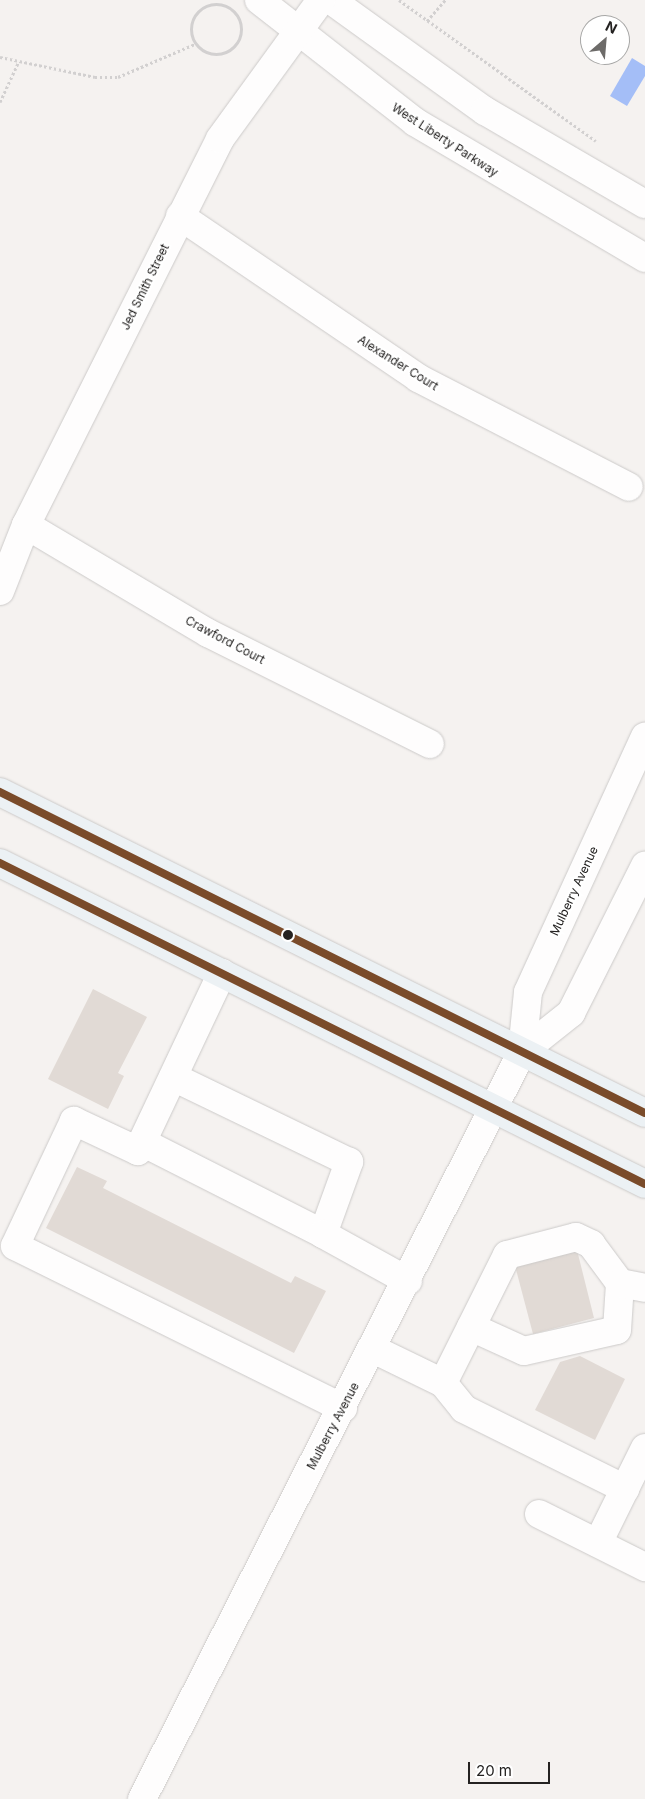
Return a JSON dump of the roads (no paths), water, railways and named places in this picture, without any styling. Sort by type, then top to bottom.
[{"type":"main road","points":[[0,792],[645,1113]]},
{"type":"main road","points":[[0,863],[645,1184]]},
{"type":"street","name":"West Liberty Parkway","points":[[259,0],[296,31],[458,151],[645,258]]},
{"type":"street","name":"Jed Smith Street","points":[[0,591],[26,525],[220,139],[320,0]]},
{"type":"street","points":[[332,0],[485,111],[645,204]]},
{"type":"street","name":"Alexander Court","points":[[180,216],[418,378],[629,487]]},
{"type":"street","name":"Crawford Court","points":[[26,525],[208,633],[430,744]]},
{"type":"street","name":"Mulberry Avenue","points":[[142,1799],[149,1778],[343,1408],[522,1052],[528,992],[645,736]]},
{"type":"street","name":"Mulberry Avenue","points":[[522,1052],[570,1013],[645,866]]},
{"type":"street","points":[[222,973],[138,1151],[74,1121],[15,1246],[343,1408]]},
{"type":"street","points":[[173,1077],[349,1162],[323,1234]]},
{"type":"street","points":[[142,1142],[323,1234],[408,1280]]},
{"type":"street","points":[[443,1383],[471,1327],[508,1255],[576,1237],[591,1244],[632,1286],[616,1330],[524,1351],[471,1327]]},
{"type":"street","points":[[373,1349],[443,1383],[464,1409],[625,1489]]},
{"type":"street","points":[[598,1543],[645,1448]]},
{"type":"street","points":[[539,1514],[645,1567]]},
{"type":"water","points":[[632,58],[645,66],[645,76],[627,106],[610,96],[628,65],[630,65]]}]
